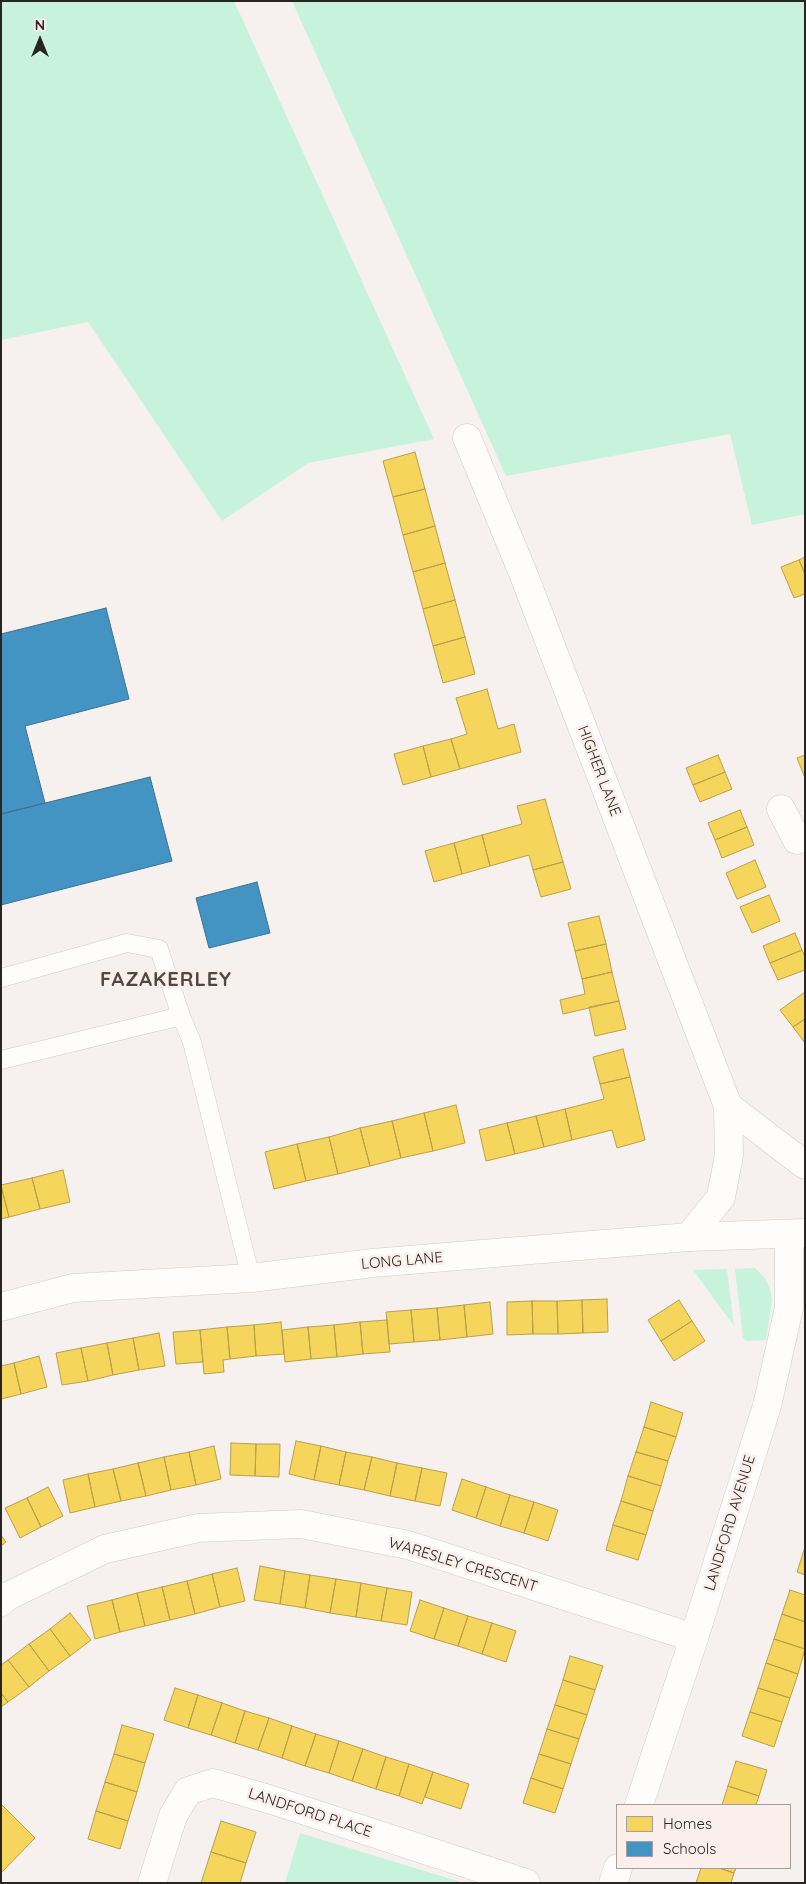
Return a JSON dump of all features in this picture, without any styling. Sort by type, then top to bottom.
[{"type":"street","name":"HIGHER LANE","points":[[467,438],[527,582],[728,1106],[729,1155],[721,1197],[689,1237]]},
{"type":"street","points":[[781,809],[802,845]]},
{"type":"street","points":[[728,1106],[805,1165]]},
{"type":"street","name":"LONG LANE","points":[[1,1307],[73,1288],[251,1278],[373,1263],[689,1237],[797,1234]]},
{"type":"street","name":"LANDFORD AVENUE","points":[[639,1804],[767,1406],[789,1308],[797,1234]]},
{"type":"street","name":"WARESLEY CRESCENT","points":[[1,1602],[8,1596],[105,1549],[198,1528],[301,1524],[408,1546],[694,1638]]},
{"type":"street","name":"LANDFORD PLACE","points":[[152,1883],[173,1816],[188,1790],[214,1783],[272,1800],[526,1883]]},
{"type":"street","points":[[613,1883],[618,1869]]},
{"type":"lane","points":[[1,978],[127,943],[159,949],[181,1016],[192,1042],[251,1278]]},
{"type":"lane","points":[[1,1060],[181,1016]]},
{"type":"green space","points":[[1,1],[234,1],[434,439],[308,463],[222,521],[88,322],[1,340]]},
{"type":"green space","points":[[292,1],[805,1],[805,514],[752,525],[730,434],[506,476]]},
{"type":"green space","points":[[755,1268],[765,1278],[772,1300],[766,1340],[746,1341],[743,1338],[735,1269]]},
{"type":"green space","points":[[727,1269],[734,1326],[693,1270]]},
{"type":"green space","points":[[300,1833],[464,1883],[285,1883]]},
{"type":"building: Homes","points":[[415,452],[425,489],[393,497],[383,461]]},
{"type":"building: Homes","points":[[425,489],[435,526],[403,535],[393,497]]},
{"type":"building: Homes","points":[[435,526],[445,563],[413,572],[403,535]]},
{"type":"building: Homes","points":[[805,557],[805,574],[799,560]]},
{"type":"building: Homes","points":[[799,560],[805,574],[805,594],[794,598],[781,567]]},
{"type":"building: Homes","points":[[445,563],[455,600],[423,609],[413,572]]},
{"type":"building: Homes","points":[[455,600],[465,637],[433,646],[423,609]]},
{"type":"building: Homes","points":[[465,637],[475,674],[443,683],[433,646]]},
{"type":"building: Homes","points":[[487,689],[498,729],[514,724],[521,752],[460,769],[451,739],[467,734],[456,698]]},
{"type":"building: Homes","points":[[451,739],[460,769],[431,777],[423,746]]},
{"type":"building: Homes","points":[[423,746],[431,777],[403,785],[394,754]]},
{"type":"building: Homes","points":[[718,755],[725,772],[693,785],[686,768]]},
{"type":"building: Homes","points":[[805,755],[805,778],[797,758]]},
{"type":"building: Homes","points":[[725,772],[732,789],[700,802],[693,785]]},
{"type":"building: Homes","points":[[545,799],[563,862],[533,870],[529,855],[490,866],[482,835],[522,824],[517,806]]},
{"type":"building: Homes","points":[[740,810],[747,827],[715,840],[708,823]]},
{"type":"building: Homes","points":[[747,827],[754,845],[722,858],[715,840]]},
{"type":"building: Homes","points":[[482,835],[490,866],[462,874],[454,843]]},
{"type":"building: Homes","points":[[454,843],[462,874],[434,882],[425,851]]},
{"type":"building: Homes","points":[[755,860],[766,887],[737,899],[726,873]]},
{"type":"building: Homes","points":[[563,862],[571,889],[541,897],[533,870]]},
{"type":"building: Homes","points":[[769,895],[780,921],[752,933],[740,907]]},
{"type":"building: Homes","points":[[599,916],[606,944],[575,951],[568,923]]},
{"type":"building: Homes","points":[[795,933],[802,950],[770,963],[763,946]]},
{"type":"building: Homes","points":[[606,944],[612,972],[582,979],[575,951]]},
{"type":"building: Homes","points":[[802,950],[805,957],[805,970],[778,980],[770,963]]},
{"type":"building: Homes","points":[[612,972],[619,1001],[563,1014],[560,1000],[585,994],[582,979]]},
{"type":"building: Homes","points":[[805,992],[805,1019],[793,1027],[780,1010]]},
{"type":"building: Homes","points":[[619,1001],[626,1029],[595,1036],[589,1007]]},
{"type":"building: Homes","points":[[805,1019],[805,1043],[793,1027]]},
{"type":"building: Homes","points":[[623,1049],[630,1077],[600,1084],[593,1057]]},
{"type":"building: Homes","points":[[630,1077],[645,1140],[617,1148],[612,1130],[572,1140],[565,1109],[604,1099],[600,1084]]},
{"type":"building: Homes","points":[[456,1105],[465,1143],[433,1151],[424,1113]]},
{"type":"building: Homes","points":[[565,1109],[572,1140],[544,1147],[536,1116]]},
{"type":"building: Homes","points":[[424,1113],[433,1151],[401,1158],[392,1121]]},
{"type":"building: Homes","points":[[536,1116],[544,1147],[515,1154],[507,1123]]},
{"type":"building: Homes","points":[[392,1121],[401,1158],[370,1166],[360,1128]]},
{"type":"building: Homes","points":[[507,1123],[515,1154],[486,1161],[479,1130]]},
{"type":"building: Homes","points":[[360,1128],[370,1166],[338,1174],[329,1137]]},
{"type":"building: Homes","points":[[329,1137],[338,1174],[306,1181],[297,1144]]},
{"type":"building: Homes","points":[[297,1144],[306,1181],[274,1189],[265,1152]]},
{"type":"building: Homes","points":[[63,1170],[70,1202],[40,1209],[32,1178]]},
{"type":"building: Homes","points":[[32,1178],[40,1209],[9,1217],[1,1185]]},
{"type":"building: Homes","points":[[1,1186],[9,1217],[1,1219]]},
{"type":"building: Homes","points":[[607,1299],[608,1332],[583,1333],[582,1300]]},
{"type":"building: Homes","points":[[582,1300],[583,1333],[558,1334],[557,1301]]},
{"type":"building: Homes","points":[[679,1300],[692,1321],[661,1341],[648,1320]]},
{"type":"building: Homes","points":[[532,1301],[557,1301],[558,1334],[533,1334]]},
{"type":"building: Homes","points":[[532,1301],[533,1334],[507,1335],[507,1302]]},
{"type":"building: Homes","points":[[490,1302],[493,1334],[467,1337],[464,1305]]},
{"type":"building: Homes","points":[[464,1305],[467,1337],[440,1340],[437,1308]]},
{"type":"building: Homes","points":[[437,1308],[440,1340],[414,1342],[411,1310]]},
{"type":"building: Homes","points":[[411,1310],[414,1342],[389,1344],[386,1312]]},
{"type":"building: Homes","points":[[387,1320],[390,1352],[363,1354],[360,1322]]},
{"type":"building: Homes","points":[[692,1321],[705,1341],[674,1361],[661,1341]]},
{"type":"building: Homes","points":[[281,1322],[284,1354],[256,1356],[254,1325]]},
{"type":"building: Homes","points":[[360,1322],[363,1354],[337,1357],[334,1325]]},
{"type":"building: Homes","points":[[254,1325],[256,1356],[230,1359],[227,1327]]},
{"type":"building: Homes","points":[[334,1325],[337,1357],[311,1359],[308,1327]]},
{"type":"building: Homes","points":[[227,1327],[230,1359],[223,1360],[224,1372],[204,1374],[200,1330]]},
{"type":"building: Homes","points":[[308,1327],[311,1359],[285,1362],[282,1330]]},
{"type":"building: Homes","points":[[200,1330],[203,1362],[176,1364],[173,1332]]},
{"type":"building: Homes","points":[[159,1333],[165,1366],[139,1370],[133,1338]]},
{"type":"building: Homes","points":[[133,1338],[139,1370],[113,1375],[107,1343]]},
{"type":"building: Homes","points":[[107,1343],[113,1375],[88,1381],[81,1348]]},
{"type":"building: Homes","points":[[81,1348],[88,1381],[62,1385],[56,1353]]},
{"type":"building: Homes","points":[[39,1356],[47,1387],[21,1394],[14,1363]]},
{"type":"building: Homes","points":[[14,1363],[21,1394],[1,1399],[1,1366]]},
{"type":"building: Homes","points":[[651,1402],[683,1413],[676,1437],[644,1427]]},
{"type":"building: Homes","points":[[644,1427],[676,1437],[668,1461],[636,1452]]},
{"type":"building: Homes","points":[[296,1441],[321,1446],[314,1480],[289,1474]]},
{"type":"building: Homes","points":[[231,1443],[256,1444],[255,1476],[230,1475]]},
{"type":"building: Homes","points":[[256,1444],[280,1444],[279,1477],[255,1476]]},
{"type":"building: Homes","points":[[214,1446],[221,1479],[196,1485],[189,1452]]},
{"type":"building: Homes","points":[[321,1446],[346,1452],[339,1485],[314,1480]]},
{"type":"building: Homes","points":[[189,1452],[196,1485],[171,1490],[164,1457]]},
{"type":"building: Homes","points":[[346,1452],[372,1457],[364,1490],[339,1485]]},
{"type":"building: Homes","points":[[636,1452],[668,1461],[661,1486],[628,1476]]},
{"type":"building: Homes","points":[[164,1457],[171,1490],[146,1496],[138,1463]]},
{"type":"building: Homes","points":[[372,1457],[397,1463],[390,1496],[364,1490]]},
{"type":"building: Homes","points":[[138,1463],[146,1496],[121,1501],[113,1469]]},
{"type":"building: Homes","points":[[397,1463],[422,1468],[415,1501],[390,1496]]},
{"type":"building: Homes","points":[[422,1468],[447,1473],[440,1506],[415,1501]]},
{"type":"building: Homes","points":[[113,1469],[121,1501],[95,1507],[88,1474]]},
{"type":"building: Homes","points":[[88,1474],[95,1507],[70,1513],[63,1480]]},
{"type":"building: Homes","points":[[628,1476],[661,1486],[653,1511],[621,1501]]},
{"type":"building: Homes","points":[[462,1479],[486,1487],[476,1518],[452,1510]]},
{"type":"building: Homes","points":[[48,1487],[63,1516],[41,1527],[27,1498]]},
{"type":"building: Homes","points":[[486,1487],[510,1495],[500,1526],[476,1518]]},
{"type":"building: Homes","points":[[510,1495],[534,1502],[524,1533],[500,1526]]},
{"type":"building: Homes","points":[[27,1498],[41,1527],[20,1538],[5,1508]]},
{"type":"building: Homes","points":[[621,1501],[653,1511],[646,1535],[613,1525]]},
{"type":"building: Homes","points":[[534,1502],[558,1510],[548,1541],[524,1533]]},
{"type":"building: Homes","points":[[613,1525],[646,1535],[638,1560],[606,1550]]},
{"type":"building: Homes","points":[[1,1535],[6,1542],[1,1546]]},
{"type":"building: Homes","points":[[805,1547],[805,1575],[797,1572]]},
{"type":"building: Homes","points":[[260,1566],[285,1571],[280,1604],[254,1600]]},
{"type":"building: Homes","points":[[237,1568],[245,1601],[220,1607],[212,1574]]},
{"type":"building: Homes","points":[[285,1571],[310,1575],[305,1608],[280,1604]]},
{"type":"building: Homes","points":[[212,1574],[220,1607],[195,1614],[187,1581]]},
{"type":"building: Homes","points":[[310,1575],[336,1579],[330,1613],[305,1608]]},
{"type":"building: Homes","points":[[336,1579],[361,1583],[356,1617],[330,1613]]},
{"type":"building: Homes","points":[[187,1581],[195,1614],[170,1620],[162,1587]]},
{"type":"building: Homes","points":[[361,1583],[387,1588],[381,1621],[356,1617]]},
{"type":"building: Homes","points":[[162,1587],[170,1620],[145,1626],[137,1593]]},
{"type":"building: Homes","points":[[387,1588],[412,1592],[407,1625],[381,1621]]},
{"type":"building: Homes","points":[[790,1590],[805,1595],[805,1622],[782,1614]]},
{"type":"building: Homes","points":[[137,1593],[145,1626],[120,1632],[112,1600]]},
{"type":"building: Homes","points":[[112,1600],[120,1632],[95,1639],[87,1606]]},
{"type":"building: Homes","points":[[420,1600],[444,1608],[434,1639],[410,1631]]},
{"type":"building: Homes","points":[[444,1608],[468,1616],[458,1646],[434,1639]]},
{"type":"building: Homes","points":[[70,1613],[91,1640],[70,1656],[50,1629]]},
{"type":"building: Homes","points":[[782,1614],[805,1622],[805,1649],[774,1639]]},
{"type":"building: Homes","points":[[468,1616],[492,1623],[482,1654],[458,1646]]},
{"type":"building: Homes","points":[[492,1623],[516,1631],[506,1662],[482,1654]]},
{"type":"building: Homes","points":[[50,1629],[70,1656],[49,1671],[29,1644]]},
{"type":"building: Homes","points":[[774,1639],[805,1649],[798,1674],[766,1663]]},
{"type":"building: Homes","points":[[29,1644],[49,1671],[29,1687],[8,1660]]},
{"type":"building: Homes","points":[[570,1656],[603,1666],[595,1690],[563,1680]]},
{"type":"building: Homes","points":[[8,1660],[29,1687],[8,1702],[1,1693],[1,1665]]},
{"type":"building: Homes","points":[[766,1663],[798,1674],[790,1698],[758,1688]]},
{"type":"building: Homes","points":[[563,1680],[595,1690],[587,1715],[555,1705]]},
{"type":"building: Homes","points":[[175,1688],[198,1695],[188,1728],[164,1720]]},
{"type":"building: Homes","points":[[758,1688],[790,1698],[782,1722],[750,1712]]},
{"type":"building: Homes","points":[[1,1693],[8,1702],[1,1707]]},
{"type":"building: Homes","points":[[198,1695],[222,1703],[211,1735],[188,1728]]},
{"type":"building: Homes","points":[[222,1703],[245,1711],[235,1743],[211,1735]]},
{"type":"building: Homes","points":[[555,1705],[587,1715],[579,1739],[547,1729]]},
{"type":"building: Homes","points":[[245,1711],[269,1718],[258,1750],[235,1743]]},
{"type":"building: Homes","points":[[750,1712],[782,1722],[774,1747],[742,1736]]},
{"type":"building: Homes","points":[[269,1718],[292,1726],[282,1758],[258,1750]]},
{"type":"building: Homes","points":[[122,1725],[154,1734],[145,1763],[114,1754]]},
{"type":"building: Homes","points":[[292,1726],[316,1734],[305,1766],[282,1758]]},
{"type":"building: Homes","points":[[547,1729],[579,1739],[571,1764],[539,1754]]},
{"type":"building: Homes","points":[[316,1734],[339,1741],[329,1773],[305,1766]]},
{"type":"building: Homes","points":[[339,1741],[363,1749],[352,1781],[329,1773]]},
{"type":"building: Homes","points":[[363,1749],[386,1757],[376,1789],[352,1781]]},
{"type":"building: Homes","points":[[114,1754],[145,1763],[137,1792],[105,1782]]},
{"type":"building: Homes","points":[[539,1754],[571,1764],[563,1789],[531,1778]]},
{"type":"building: Homes","points":[[386,1757],[409,1764],[399,1796],[376,1789]]},
{"type":"building: Homes","points":[[736,1761],[767,1770],[759,1796],[728,1786]]},
{"type":"building: Homes","points":[[409,1764],[433,1772],[422,1804],[399,1796]]},
{"type":"building: Homes","points":[[433,1772],[469,1784],[461,1809],[425,1797]]},
{"type":"building: Homes","points":[[531,1778],[563,1789],[555,1813],[523,1803]]},
{"type":"building: Homes","points":[[105,1782],[137,1792],[128,1821],[96,1811]]},
{"type":"building: Homes","points":[[728,1786],[759,1796],[756,1804],[722,1804]]},
{"type":"building: Homes","points":[[1,1804],[35,1838],[2,1872],[1,1871]]},
{"type":"building: Homes","points":[[96,1811],[128,1821],[120,1849],[88,1839]]},
{"type":"building: Homes","points":[[221,1821],[256,1832],[246,1863],[211,1852]]},
{"type":"building: Homes","points":[[211,1852],[246,1863],[240,1883],[201,1883]]},
{"type":"building: Homes","points":[[701,1869],[722,1869],[734,1873],[731,1883],[696,1883]]},
{"type":"building: Homes","points":[[722,1869],[736,1869],[734,1873]]},
{"type":"building: Schools","points":[[106,608],[129,699],[25,726],[45,803],[1,814],[1,634]]},
{"type":"building: Schools","points":[[150,777],[172,861],[1,905],[1,814]]},
{"type":"building: Schools","points":[[257,882],[270,933],[209,948],[196,898]]},
{"type":"district","name":"FAZAKERLEY","points":[[166,980]]}]
